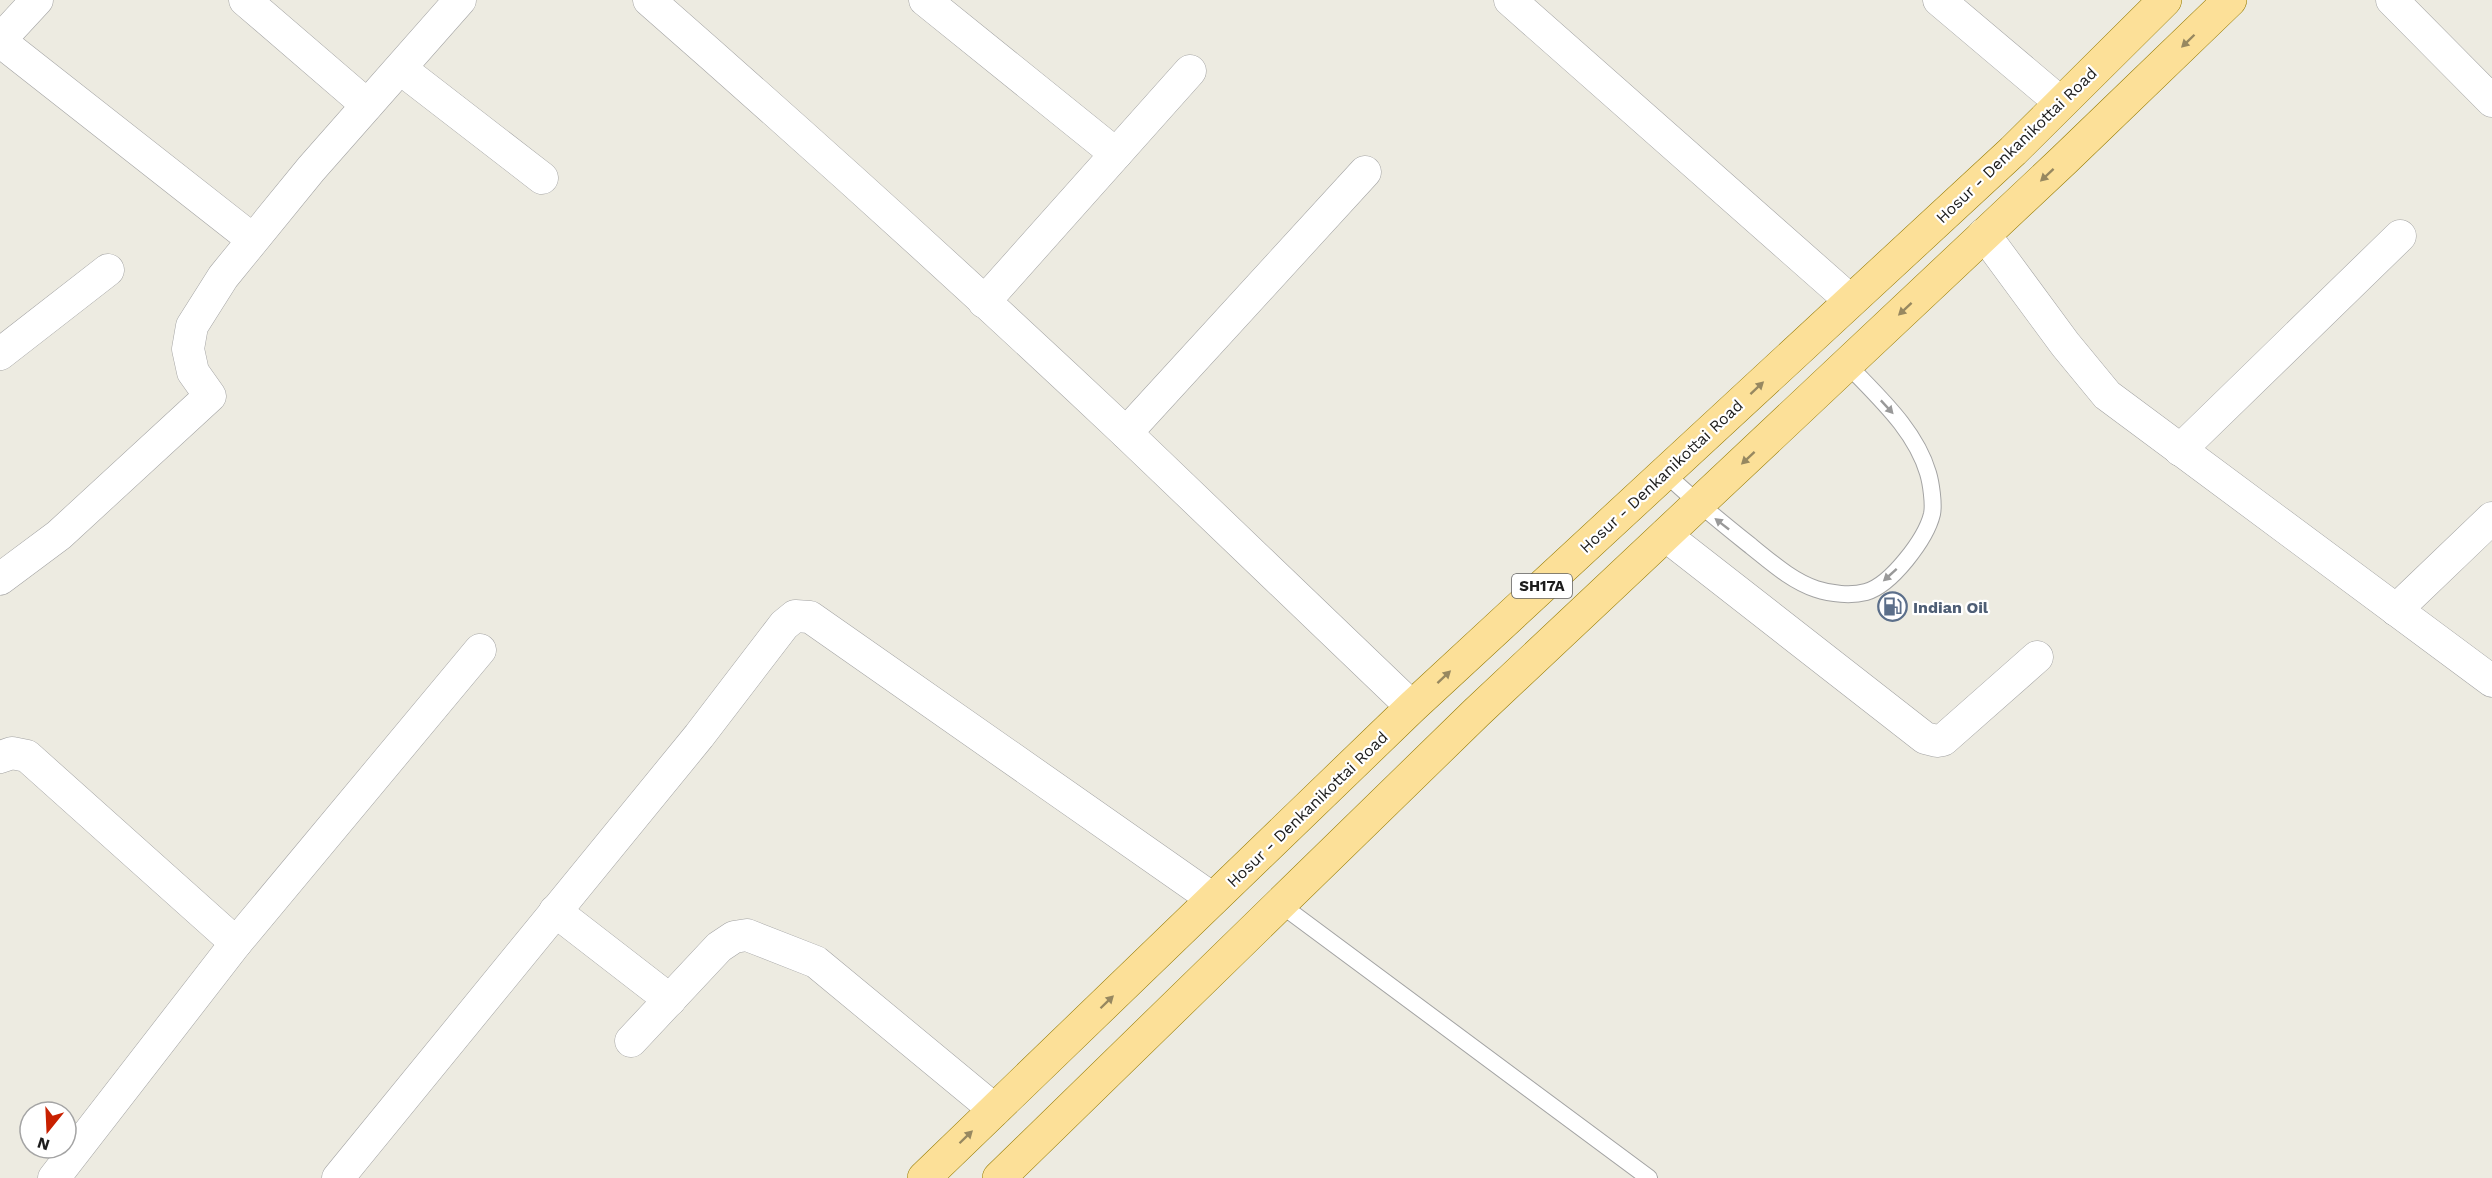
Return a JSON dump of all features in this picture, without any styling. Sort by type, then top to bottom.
[{"type":"main road","name":"Hosur - Denkanikottai Road","points":[[924,1178],[1412,707],[1851,301],[2061,103],[2165,0]]},
{"type":"main road","name":"SH17A","points":[[999,1178],[1476,713],[2230,0]]},
{"type":"street","points":[[37,0],[0,40],[252,239]]},
{"type":"street","points":[[245,0],[367,105]]},
{"type":"street","points":[[0,579],[59,535],[210,396],[193,372],[188,348],[192,326],[223,277],[252,239],[460,0]]},
{"type":"street","points":[[925,0],[1116,154]]},
{"type":"street","points":[[1510,0],[1851,301]]},
{"type":"street","points":[[1940,0],[2061,103]]},
{"type":"street","points":[[2392,0],[2492,101]]},
{"type":"street","points":[[665,5],[1126,433],[1260,564],[1412,707]]},
{"type":"street","points":[[400,69],[542,178]]},
{"type":"street","points":[[984,302],[1190,70]]},
{"type":"street","points":[[1126,433],[1365,172]]},
{"type":"street","points":[[1984,234],[2065,344],[2107,395],[2492,681]]},
{"type":"street","points":[[2180,450],[2400,236]]},
{"type":"street","points":[[0,354],[108,270]]},
{"type":"street","points":[[2396,610],[2492,518]]},
{"type":"street","points":[[1665,535],[1925,738],[1944,740],[2037,657]]},
{"type":"street","points":[[338,1178],[699,736],[784,625],[795,616],[810,617],[1213,899]]},
{"type":"street","points":[[54,1178],[236,943],[480,650]]},
{"type":"street","points":[[0,757],[12,753],[27,756],[236,943]]},
{"type":"street","points":[[555,911],[670,1000]]},
{"type":"street","points":[[631,1041],[719,947],[734,937],[747,935],[816,962],[995,1110]]},
{"type":"lane","points":[[1665,473],[1698,505],[1791,577],[1817,590],[1845,594],[1868,591],[1886,580],[1911,553],[1922,537],[1932,512],[1928,473],[1910,437],[1846,364]]},
{"type":"lane","points":[[1280,904],[1649,1178]]},
{"type":"place","name":"Indian Oil","points":[[1892,607]]}]
